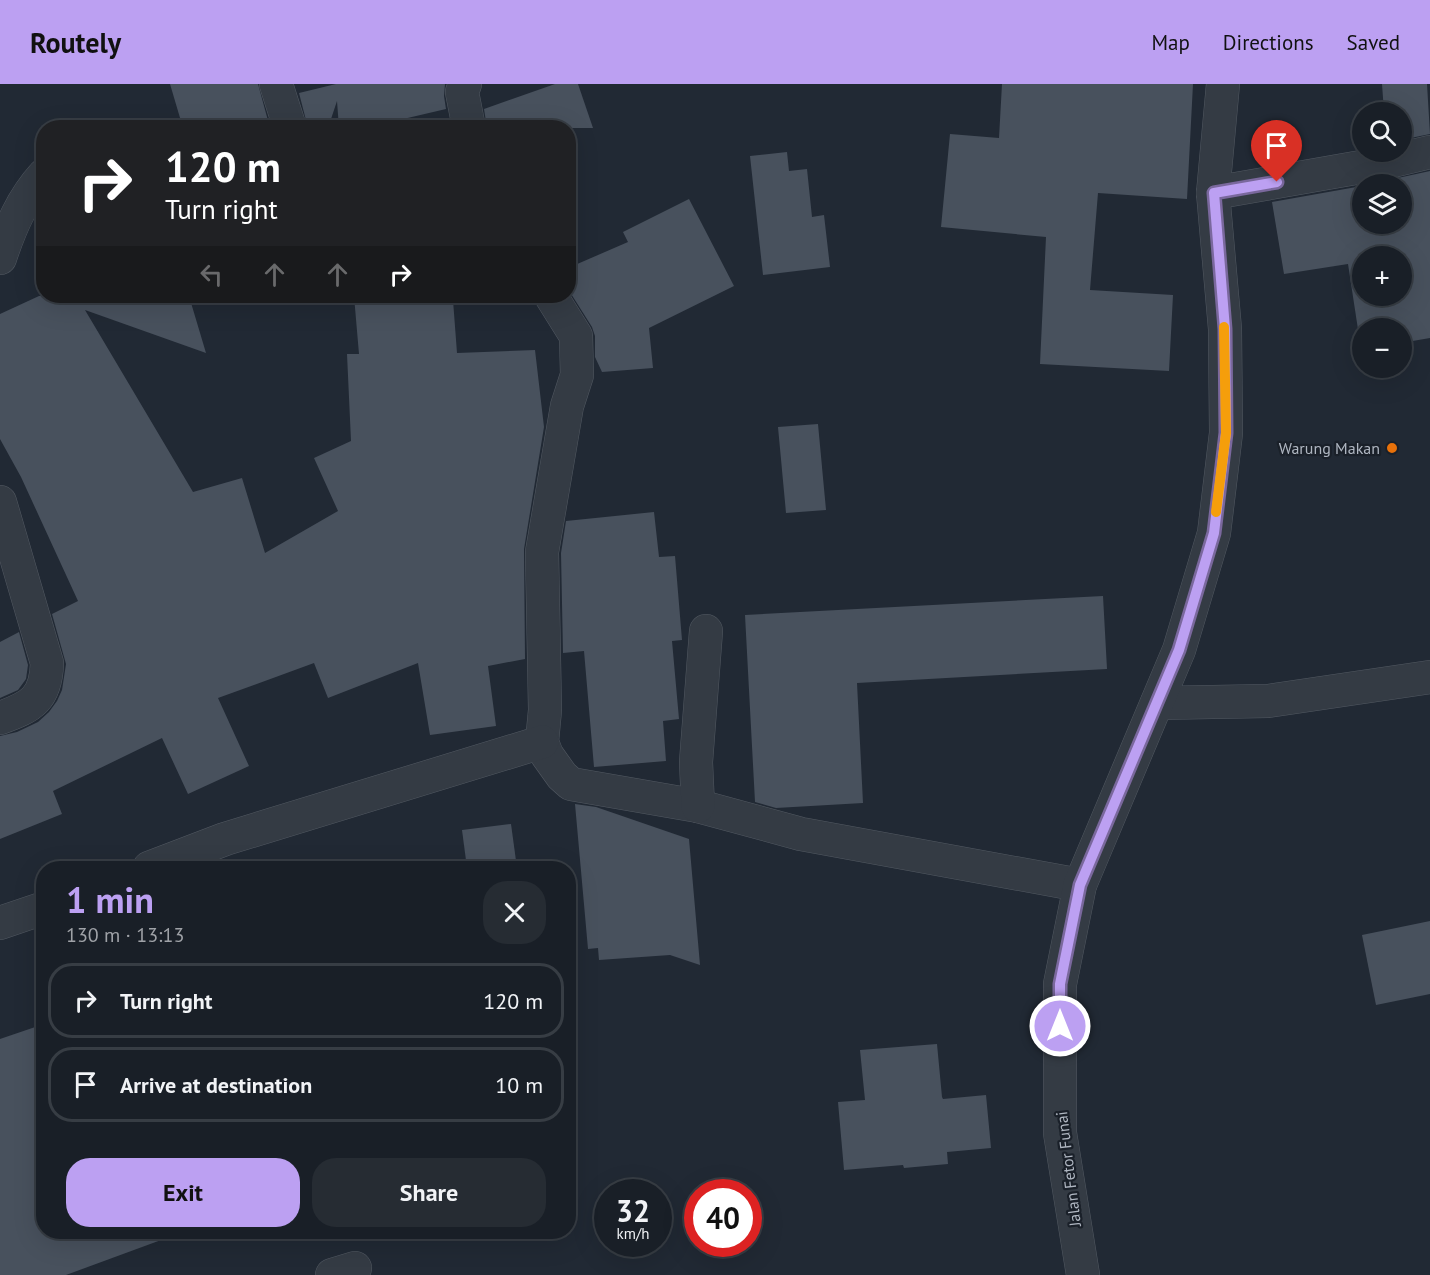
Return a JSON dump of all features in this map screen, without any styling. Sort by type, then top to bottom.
[{"type":"street","points":[[276,84],[287,120]]},
{"type":"street","points":[[465,84],[462,92],[467,120]]},
{"type":"street","name":"Jalan Fetor Funai","points":[[1083,1275],[1060,1133],[1060,984],[1080,885],[1179,650],[1214,533],[1226,433],[1225,329],[1214,193],[1223,84]]},
{"type":"street","points":[[1214,193],[1384,163],[1430,152]]},
{"type":"street","points":[[0,258],[8,234],[29,191],[36,184]]},
{"type":"street","points":[[555,303],[576,336],[577,375],[567,406],[542,552],[546,710],[542,742],[547,755],[562,776],[571,784],[698,806],[801,834],[1080,885]]},
{"type":"street","points":[[0,502],[47,663],[47,676],[42,692],[32,704],[20,711],[0,717]]},
{"type":"street","points":[[698,806],[696,762],[706,631]]},
{"type":"street","points":[[1157,703],[1268,701],[1430,677]]},
{"type":"street","points":[[167,861],[225,839],[542,742]]},
{"type":"street","points":[[0,923],[36,911]]},
{"type":"building","points":[[170,84],[258,84],[268,120],[181,120]]},
{"type":"building","points":[[336,84],[445,84],[446,109],[399,120],[338,120],[337,101],[331,120],[306,120],[299,93]]},
{"type":"building","points":[[555,84],[578,84],[593,128],[576,128],[576,120],[486,120],[484,109]]},
{"type":"building","points":[[1002,84],[1193,84],[1187,199],[1098,193],[1090,290],[1173,295],[1169,371],[1040,364],[1046,237],[941,227],[950,134],[999,138]]},
{"type":"building","points":[[1382,84],[1427,84],[1430,134],[1412,138],[1412,102],[1383,102]]},
{"type":"building","points":[[787,152],[789,171],[807,169],[812,217],[824,215],[830,267],[763,275],[750,156]]},
{"type":"building","points":[[1430,171],[1430,338],[1412,341],[1412,318],[1356,318],[1354,306],[1412,306],[1412,246],[1352,246],[1352,290],[1348,264],[1284,274],[1272,202],[1352,188],[1352,234],[1412,234],[1412,175]]},
{"type":"building","points":[[689,199],[734,286],[649,328],[653,368],[602,372],[595,357],[595,336],[592,327],[576,302],[576,265],[628,242],[623,232]]},
{"type":"building","points":[[36,297],[36,303],[191,303],[206,353],[85,310],[193,492],[242,478],[265,553],[338,511],[314,458],[351,441],[347,354],[359,354],[355,303],[453,303],[457,353],[535,350],[544,427],[524,549],[525,659],[488,666],[496,726],[430,735],[418,663],[328,698],[314,663],[218,698],[249,766],[188,794],[162,738],[53,791],[62,814],[0,839],[0,736],[17,732],[38,722],[57,701],[62,690],[66,664],[52,614],[78,601],[21,477],[0,439],[0,314]]},
{"type":"building","points":[[818,424],[826,510],[786,513],[778,427]]},
{"type":"building","points":[[654,512],[659,557],[675,556],[682,640],[672,641],[679,719],[663,721],[666,761],[594,767],[584,651],[563,653],[561,553],[566,521]]},
{"type":"building","points":[[1103,596],[1107,669],[857,683],[863,803],[776,808],[755,802],[745,615]]},
{"type":"building","points":[[19,632],[28,665],[26,679],[18,690],[0,698],[0,642]]},
{"type":"building","points":[[575,804],[596,807],[689,839],[700,965],[670,955],[599,960],[598,948],[588,949]]},
{"type":"building","points":[[511,824],[516,861],[466,861],[462,830]]},
{"type":"building","points":[[1430,921],[1430,994],[1376,1005],[1362,935]]},
{"type":"building","points":[[36,1027],[36,1239],[164,1239],[66,1275],[0,1275],[0,1039]]},
{"type":"building","points":[[937,1044],[943,1099],[986,1095],[991,1148],[947,1152],[948,1164],[844,1170],[838,1102],[865,1100],[860,1050]]},
{"type":"slow traffic","points":[[1216,512],[1226,433],[1224,327]]},
{"type":"place","name":"Warung Makan","points":[[1392,448]]},
{"type":"route","points":[[1060,1026],[1060,984],[1080,885],[1179,650],[1214,533],[1226,433],[1225,329],[1214,193],[1277,182]]}]
